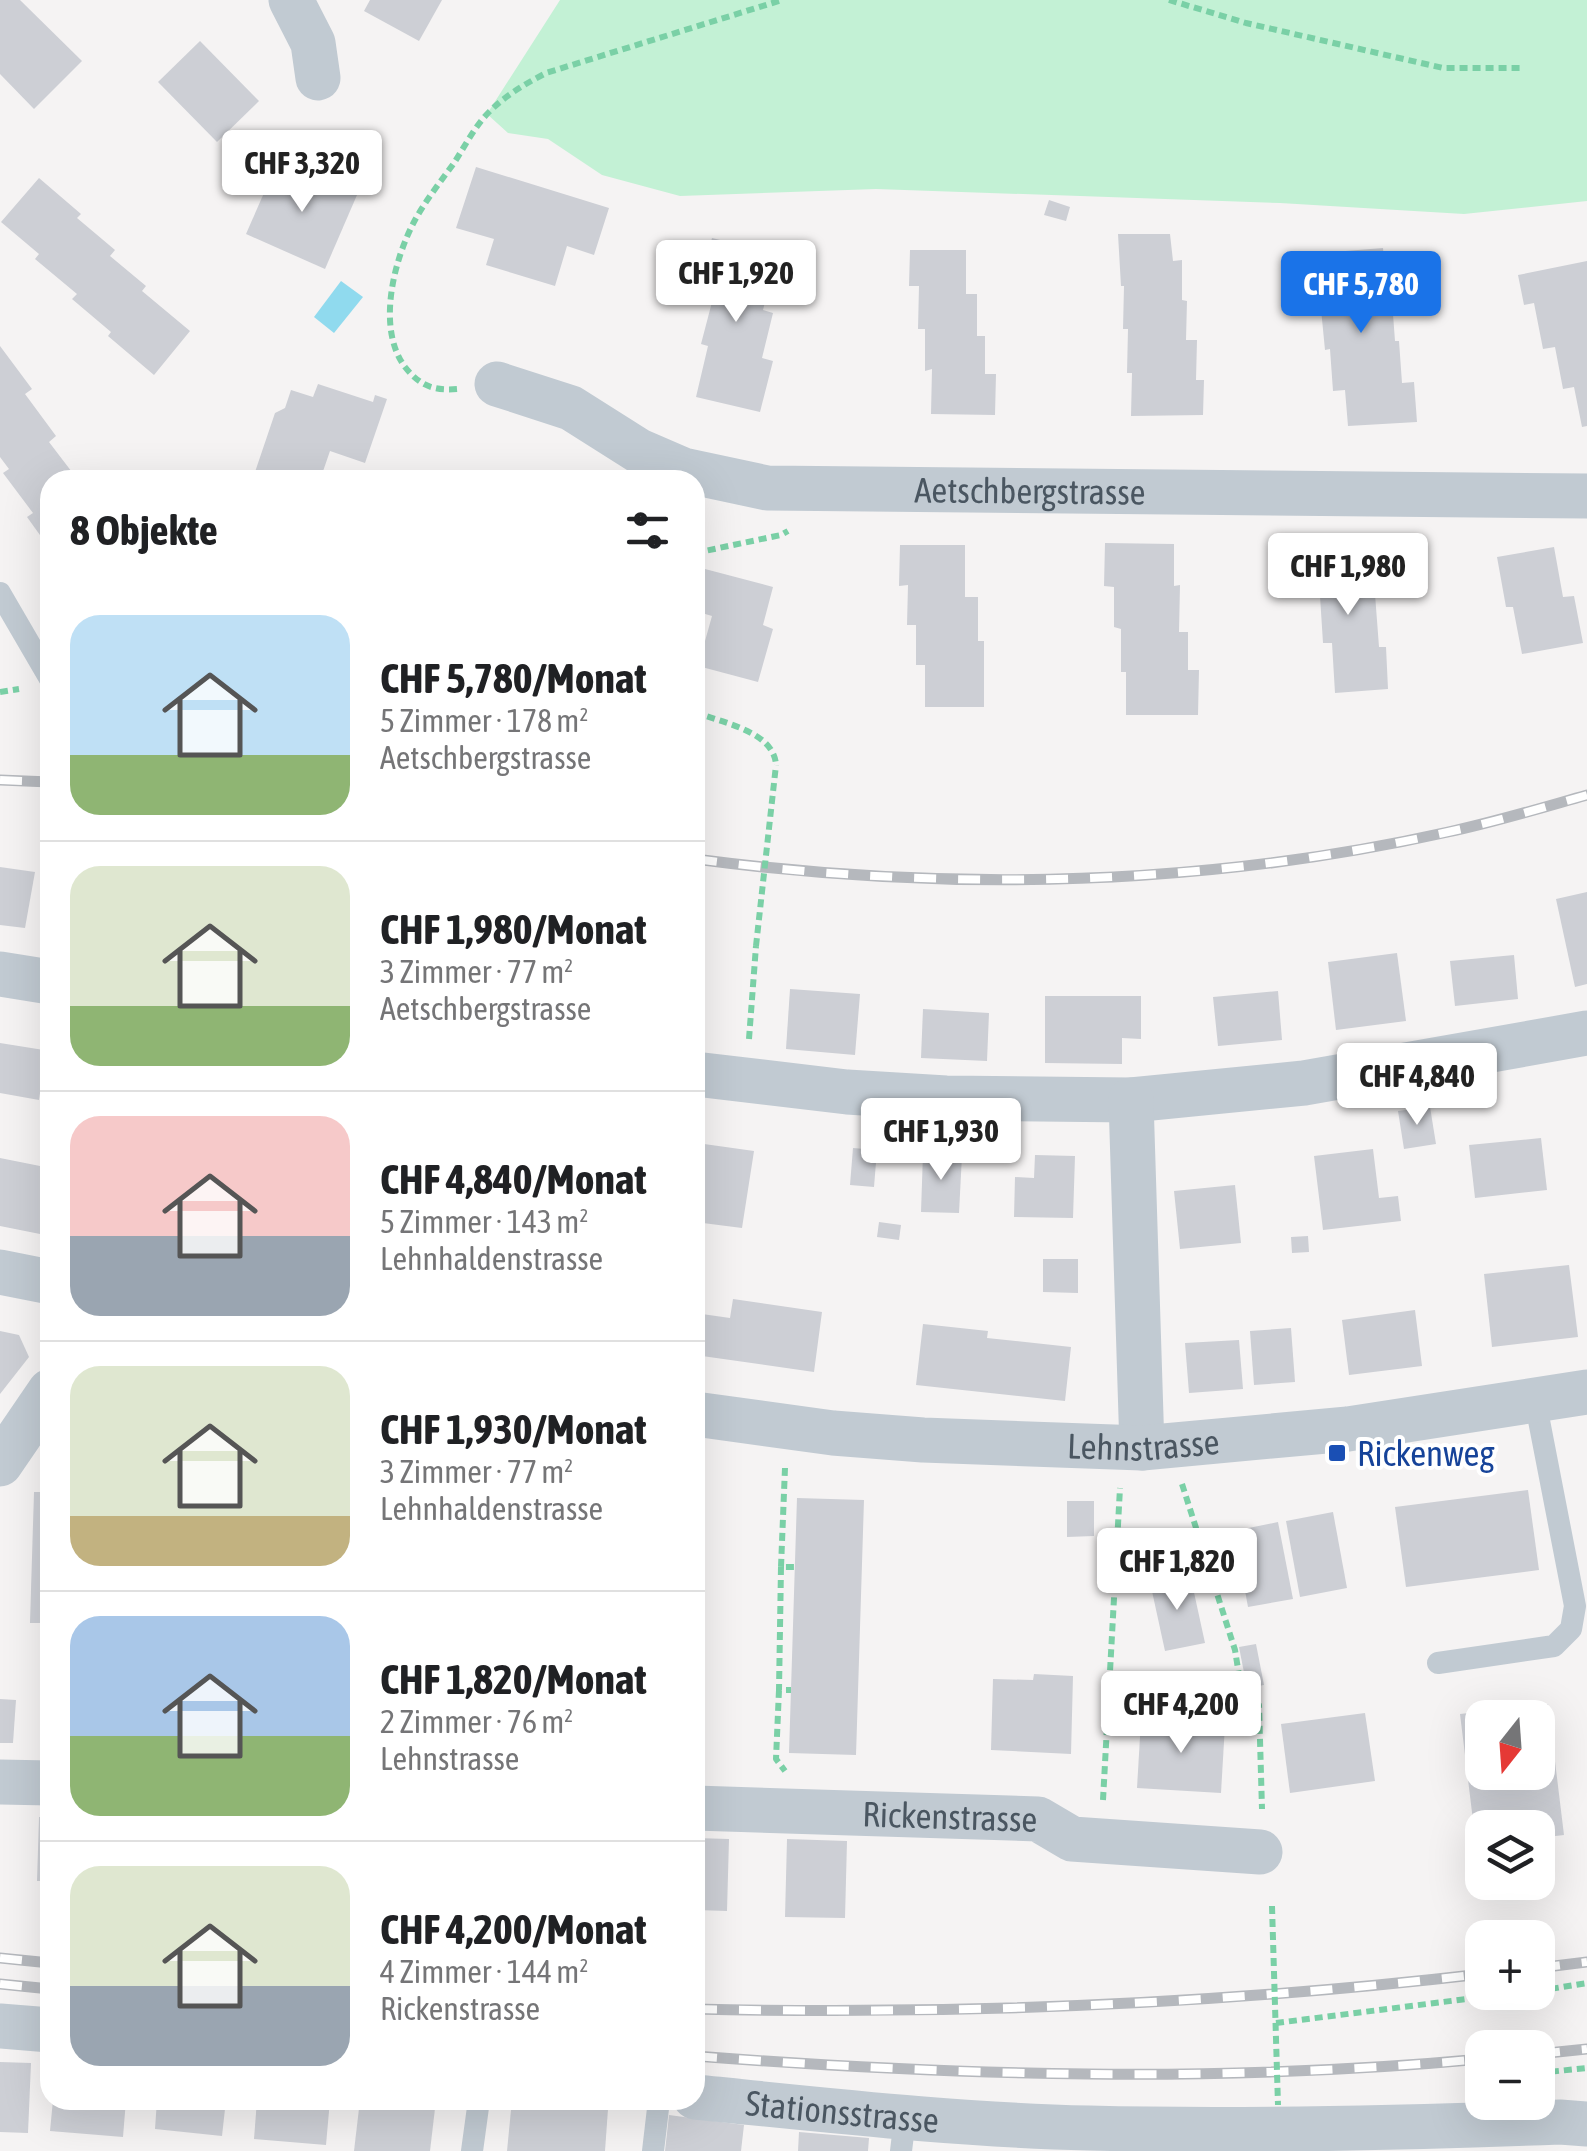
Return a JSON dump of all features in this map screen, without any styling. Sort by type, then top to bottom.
[{"type":"street","points":[[291,0],[313,43],[318,78]]},
{"type":"street","name":"Aetschbergstrasse","points":[[497,384],[571,408],[640,451],[684,470]]},
{"type":"street","name":"Aetschbergstrasse","points":[[705,475],[767,488],[1587,496]]},
{"type":"street","points":[[0,974],[40,980]]},
{"type":"street","points":[[705,1075],[867,1094],[1131,1100],[1304,1083],[1587,1033]]},
{"type":"street","points":[[1131,1100],[1142,1448]]},
{"type":"street","points":[[0,1272],[40,1280]]},
{"type":"street","name":"Lehnstrasse","points":[[705,1415],[923,1440],[1142,1448],[1348,1429],[1587,1392]]},
{"type":"street","points":[[0,1464],[40,1406]]},
{"type":"street","points":[[0,1782],[40,1783]]},
{"type":"street","name":"Rickenstrasse","points":[[705,1808],[1038,1819],[1072,1839],[1260,1835]]},
{"type":"street","points":[[0,2026],[40,2029]]},
{"type":"street","name":"Stationsstrasse","points":[[705,2099],[903,2134],[1086,2128],[1262,2131],[1587,2124]]},
{"type":"lane","points":[[0,594],[40,661]]},
{"type":"lane","points":[[1438,1663],[1554,1646],[1570,1629],[1575,1606],[1535,1400]]},
{"type":"lane","points":[[472,2151],[478,2110]]},
{"type":"lane","points":[[653,2151],[658,2110]]},
{"type":"path","points":[[497,384],[436,391],[414,378],[396,355],[390,326],[401,253],[415,220],[487,114],[514,91],[546,73],[753,3],[782,0]]},
{"type":"path","points":[[1169,0],[1246,23],[1443,68],[1524,68]]},
{"type":"path","points":[[705,551],[781,536],[795,525]]},
{"type":"path","points":[[705,716],[762,738],[773,750],[776,765],[748,1044]]},
{"type":"path","points":[[776,1759],[785,1460]]},
{"type":"path","points":[[1180,1480],[1234,1650],[1242,1694],[1258,1705],[1260,1835]]},
{"type":"path","points":[[1106,1763],[1120,1487]]},
{"type":"path","points":[[781,1567],[795,1568]]},
{"type":"path","points":[[779,1690],[791,1690]]},
{"type":"path","points":[[1272,1906],[1278,2106]]},
{"type":"path","points":[[1555,1989],[1587,1984]]},
{"type":"path","points":[[1276,2023],[1465,1999]]},
{"type":"path","points":[[1555,2071],[1587,2068]]},
{"type":"green space","points":[[560,0],[1587,0],[1587,201],[1464,214],[1280,203],[876,189],[680,196],[602,175],[548,139],[508,133],[487,114]]},
{"type":"water","points":[[341,281],[363,297],[334,333],[314,317]]},
{"type":"building","points":[[0,0],[20,0],[82,61],[34,109],[0,74]]},
{"type":"building","points":[[370,0],[442,0],[419,41],[364,11]]},
{"type":"building","points":[[200,41],[259,101],[217,142],[158,82]]},
{"type":"building","points":[[278,161],[357,195],[325,269],[246,234]]},
{"type":"building","points":[[476,167],[609,208],[594,255],[567,246],[555,286],[486,265],[494,239],[456,228]]},
{"type":"building","points":[[39,178],[115,250],[110,256],[146,286],[142,291],[190,331],[154,375],[108,336],[111,332],[72,299],[77,294],[35,259],[39,254],[1,222]]},
{"type":"building","points":[[1049,200],[1070,207],[1066,221],[1044,215]]},
{"type":"building","points":[[1118,234],[1170,234],[1173,261],[1182,260],[1186,340],[1197,340],[1196,380],[1204,380],[1203,415],[1131,416],[1132,373],[1127,373],[1128,329],[1123,329],[1124,286]]},
{"type":"building","points":[[712,238],[777,254],[763,310],[773,313],[762,358],[773,361],[760,412],[696,397],[708,346],[701,344],[712,302],[697,298]]},
{"type":"building","points":[[1383,248],[1402,383],[1414,382],[1417,422],[1348,426],[1345,390],[1333,391],[1330,349],[1325,350],[1321,309],[1312,309],[1308,254]]},
{"type":"building","points":[[910,250],[966,250],[966,294],[977,294],[977,336],[985,336],[985,374],[996,374],[995,415],[931,414],[932,369],[925,371],[925,329],[918,329],[919,286],[909,286]]},
{"type":"building","points":[[1587,261],[1587,426],[1582,427],[1574,387],[1563,389],[1555,347],[1543,349],[1534,303],[1524,305],[1518,275]]},
{"type":"building","points":[[0,346],[32,389],[25,394],[56,436],[49,442],[70,470],[40,470],[40,535],[27,517],[33,513],[3,473],[9,469],[0,457]]},
{"type":"building","points":[[318,384],[373,402],[375,395],[387,399],[365,463],[330,451],[323,470],[256,470],[275,413],[285,408],[291,390],[313,397]]},
{"type":"building","points":[[1105,543],[1174,544],[1174,586],[1180,585],[1179,632],[1188,632],[1188,670],[1199,670],[1198,715],[1126,715],[1126,672],[1121,672],[1121,629],[1114,627],[1114,587],[1104,586]]},
{"type":"building","points":[[1363,544],[1365,594],[1375,594],[1379,647],[1386,647],[1388,689],[1335,693],[1332,643],[1323,643],[1320,596],[1310,596],[1307,548]]},
{"type":"building","points":[[900,545],[965,545],[965,597],[978,597],[978,641],[984,641],[984,707],[925,707],[925,665],[916,665],[916,625],[907,625],[908,585],[899,586]]},
{"type":"building","points":[[1554,547],[1563,597],[1574,596],[1583,643],[1522,654],[1513,607],[1506,607],[1497,557]]},
{"type":"building","points":[[705,569],[773,587],[763,625],[773,629],[758,682],[705,668],[705,641],[712,616],[705,614]]},
{"type":"building","points":[[0,867],[35,872],[25,928],[0,925]]},
{"type":"building","points":[[1587,892],[1587,984],[1575,987],[1556,899]]},
{"type":"building","points":[[1397,953],[1406,1021],[1336,1030],[1328,962]]},
{"type":"building","points":[[1514,955],[1518,999],[1455,1006],[1450,961]]},
{"type":"building","points":[[790,989],[860,994],[855,1055],[786,1049]]},
{"type":"building","points":[[1278,991],[1282,1040],[1218,1046],[1213,997]]},
{"type":"building","points":[[1045,996],[1141,996],[1141,1039],[1122,1038],[1122,1064],[1045,1063]]},
{"type":"building","points":[[923,1009],[989,1013],[987,1061],[921,1058]]},
{"type":"building","points":[[0,1043],[40,1049],[39,1100],[0,1093]]},
{"type":"building","points":[[1430,1107],[1436,1144],[1404,1149],[1398,1111]]},
{"type":"building","points":[[1541,1138],[1547,1190],[1475,1198],[1469,1145]]},
{"type":"building","points":[[705,1144],[754,1151],[742,1228],[705,1223]]},
{"type":"building","points":[[853,1148],[877,1150],[874,1187],[850,1185]]},
{"type":"building","points":[[1373,1149],[1379,1198],[1398,1196],[1401,1221],[1323,1230],[1314,1156]]},
{"type":"building","points":[[923,1153],[962,1155],[959,1213],[921,1212]]},
{"type":"building","points":[[1035,1155],[1075,1156],[1073,1218],[1014,1217],[1015,1177],[1034,1178]]},
{"type":"building","points":[[0,1158],[40,1166],[40,1234],[0,1226]]},
{"type":"building","points":[[1235,1185],[1241,1243],[1180,1249],[1174,1191]]},
{"type":"building","points":[[879,1222],[901,1225],[899,1240],[877,1237]]},
{"type":"building","points":[[1308,1236],[1309,1252],[1292,1253],[1291,1237]]},
{"type":"building","points":[[1043,1259],[1078,1259],[1078,1293],[1043,1292]]},
{"type":"building","points":[[1569,1265],[1578,1337],[1492,1347],[1484,1274]]},
{"type":"building","points":[[733,1299],[822,1312],[814,1372],[705,1356],[705,1314],[730,1318]]},
{"type":"building","points":[[1415,1310],[1422,1366],[1349,1375],[1342,1320]]},
{"type":"building","points":[[923,1324],[988,1331],[987,1338],[1071,1347],[1065,1401],[916,1385]]},
{"type":"building","points":[[1291,1328],[1295,1382],[1254,1385],[1250,1331]]},
{"type":"building","points":[[0,1331],[19,1335],[29,1357],[0,1394]]},
{"type":"building","points":[[1239,1340],[1243,1389],[1189,1393],[1185,1343]]},
{"type":"building","points":[[1528,1490],[1539,1570],[1406,1587],[1395,1507]]},
{"type":"building","points":[[34,1492],[40,1492],[40,1623],[30,1623]]},
{"type":"building","points":[[797,1498],[864,1500],[856,1755],[789,1753]]},
{"type":"building","points":[[1067,1501],[1094,1501],[1094,1536],[1067,1537]]},
{"type":"building","points":[[1333,1512],[1347,1588],[1300,1597],[1286,1521]]},
{"type":"building","points":[[1278,1522],[1293,1599],[1248,1607],[1234,1531]]},
{"type":"building","points":[[1190,1574],[1205,1643],[1165,1651],[1150,1582]]},
{"type":"building","points":[[1256,1644],[1264,1685],[1247,1688],[1239,1647]]},
{"type":"building","points":[[1034,1674],[1073,1676],[1071,1754],[991,1750],[993,1679],[1033,1680]]},
{"type":"building","points":[[0,1699],[16,1700],[13,1743],[0,1743]]},
{"type":"building","points":[[1365,1713],[1375,1781],[1290,1793],[1281,1724]]},
{"type":"building","points":[[1465,1713],[1465,1755],[1460,1714]]},
{"type":"building","points":[[1141,1720],[1225,1725],[1221,1793],[1137,1788]]},
{"type":"building","points":[[1555,1761],[1564,1835],[1555,1836],[1555,1810],[1472,1810],[1469,1790],[1555,1790]]},
{"type":"building","points":[[39,1817],[40,1817],[40,1881]]},
{"type":"building","points":[[705,1838],[729,1839],[727,1911],[705,1910]]},
{"type":"building","points":[[787,1839],[847,1841],[845,1918],[785,1917]]},
{"type":"building","points":[[0,2062],[31,2063],[28,2133],[0,2132]]},
{"type":"building","points":[[52,2110],[125,2110],[123,2137],[50,2131]]},
{"type":"building","points":[[156,2110],[225,2110],[222,2136],[155,2129]]},
{"type":"building","points":[[256,2110],[329,2110],[326,2145],[254,2139]]},
{"type":"building","points":[[359,2110],[435,2110],[430,2151],[354,2151]]},
{"type":"building","points":[[511,2110],[608,2110],[605,2151],[507,2151]]},
{"type":"building","points":[[669,2115],[744,2125],[741,2151],[665,2151]]},
{"type":"building","points":[[799,2132],[869,2138],[868,2151],[798,2151]]},
{"type":"railway","points":[[0,780],[40,782]]},
{"type":"railway","points":[[705,860],[789,870],[978,879],[1073,879],[1167,873],[1355,850],[1466,828],[1587,795]]},
{"type":"railway","points":[[0,1958],[40,1962]]},
{"type":"railway","points":[[1555,1966],[1587,1962]]},
{"type":"railway","points":[[705,2009],[1089,2005],[1286,1993],[1465,1976]]},
{"type":"railway","points":[[0,1984],[40,1988]]},
{"type":"railway","points":[[1555,2052],[1587,2049]]},
{"type":"railway","points":[[705,2057],[1088,2074],[1285,2071],[1465,2060]]},
{"type":"place","name":"Rickenweg","points":[[1337,1453]]}]
